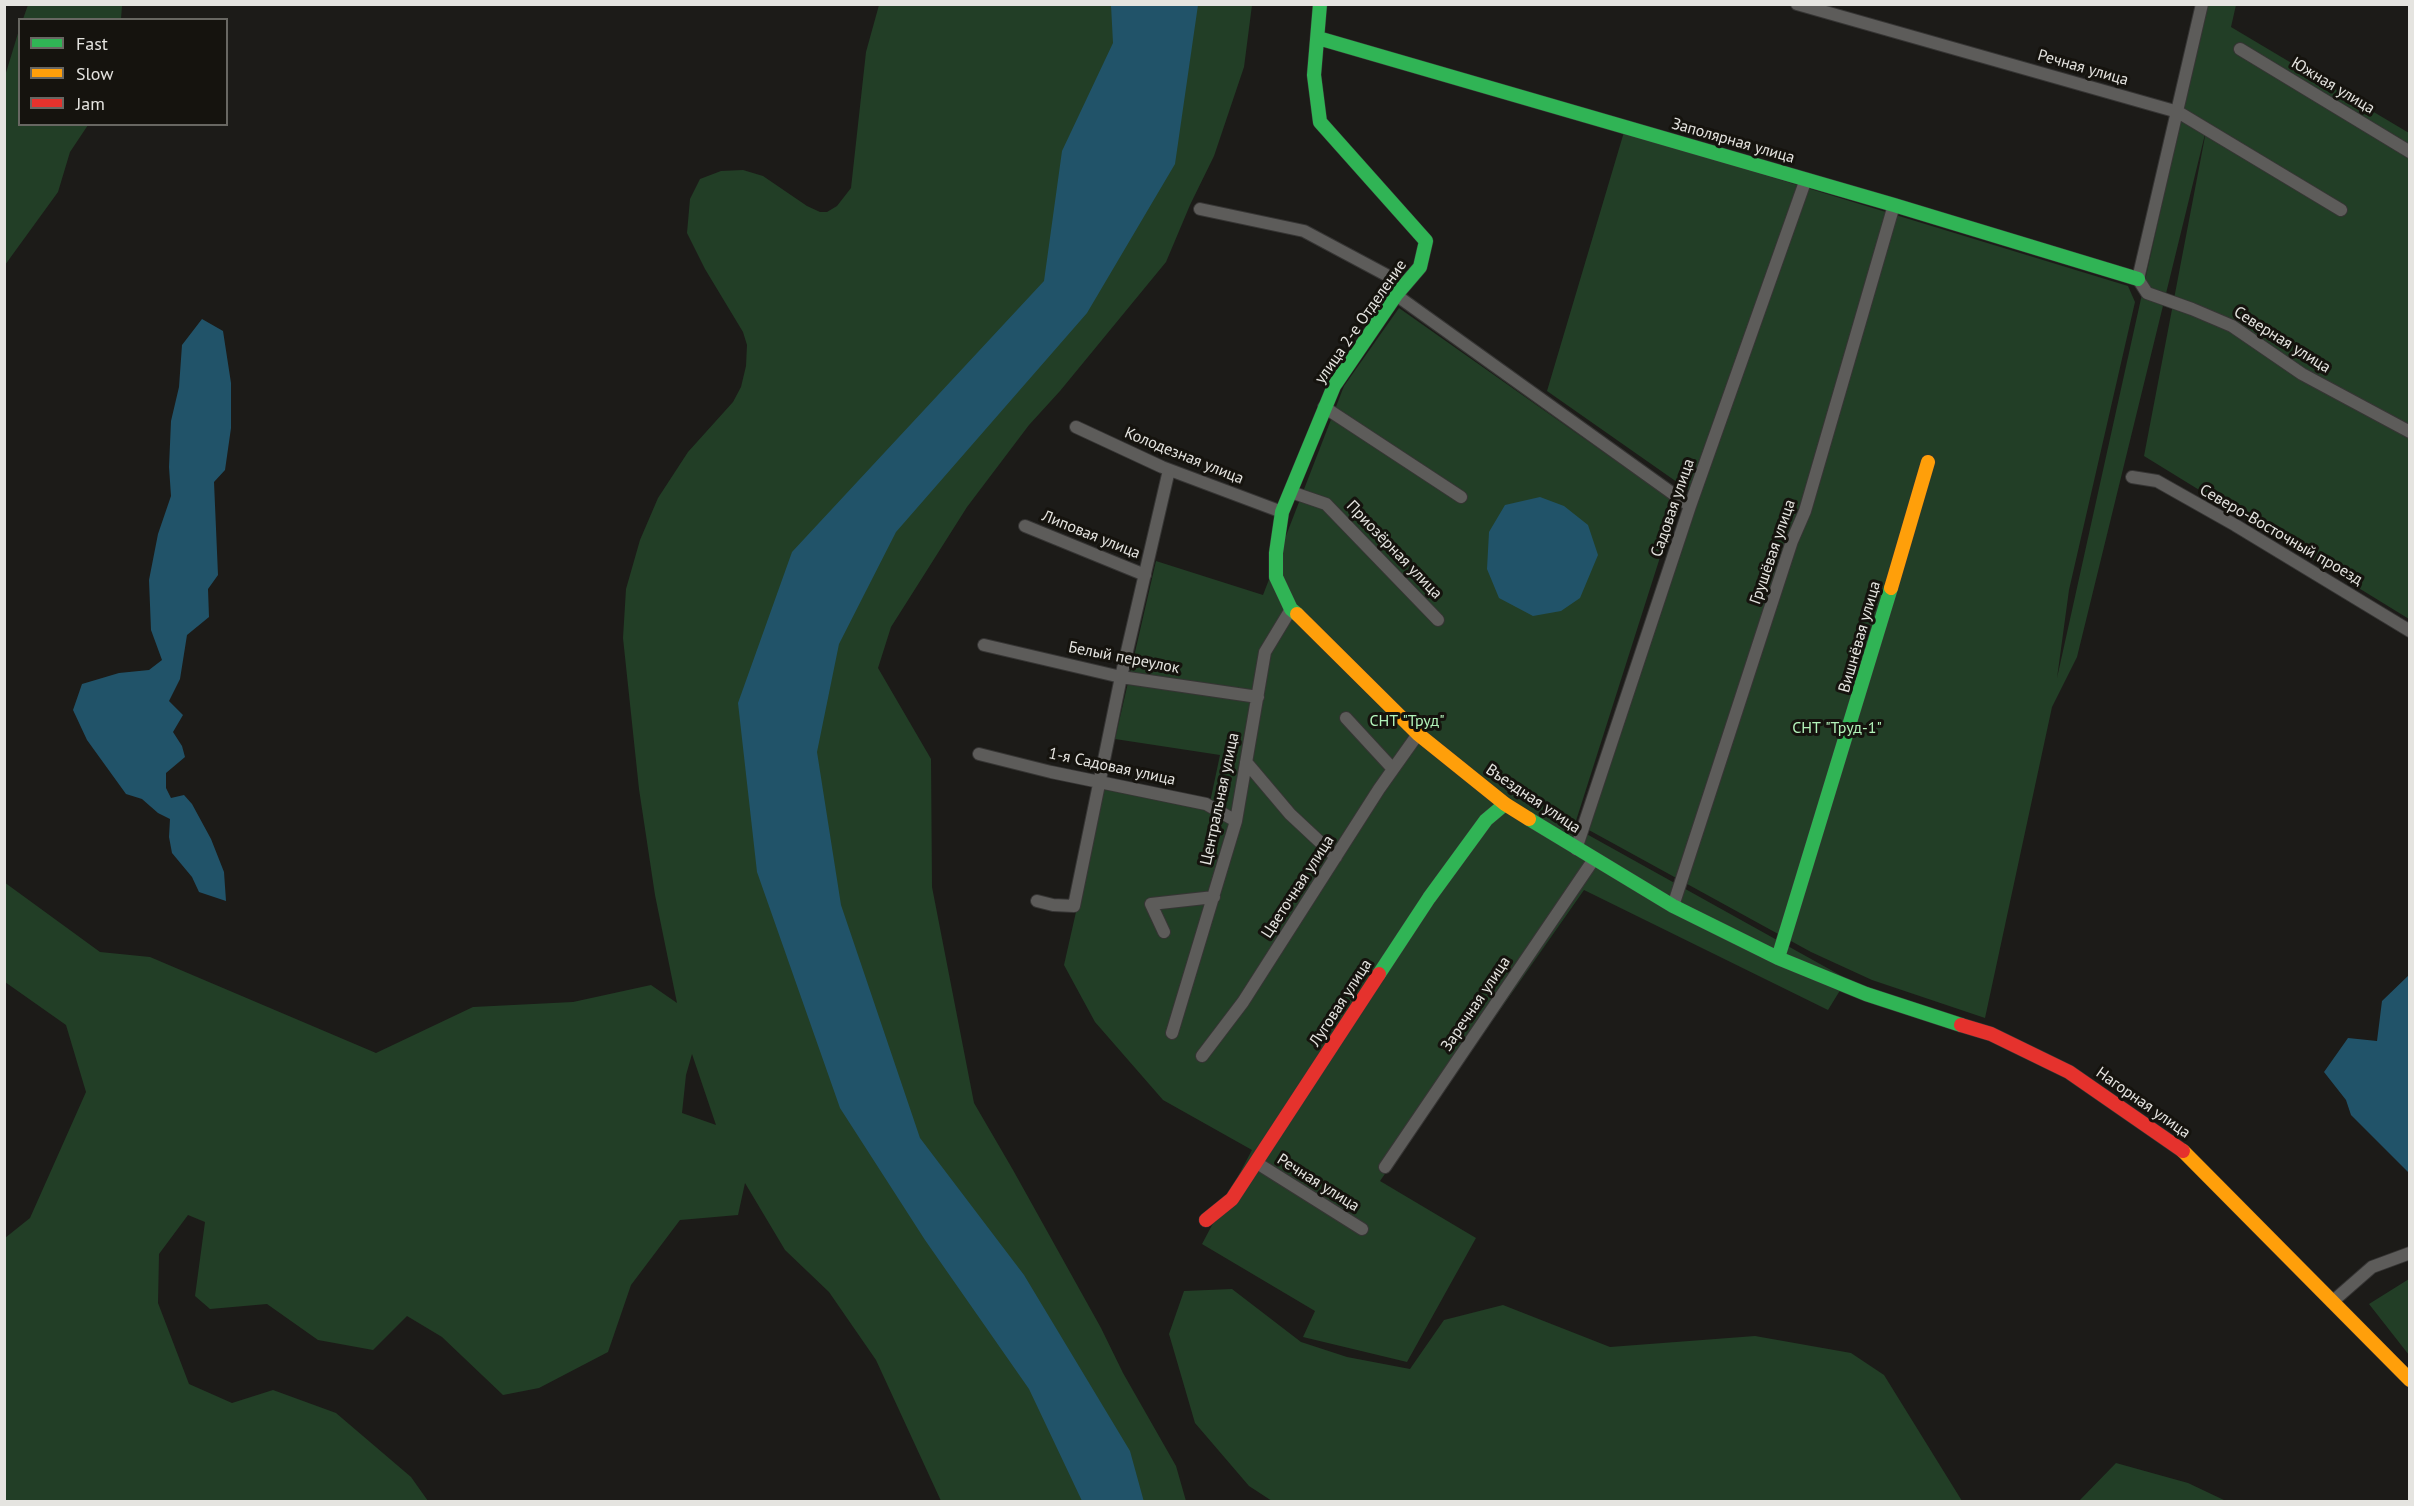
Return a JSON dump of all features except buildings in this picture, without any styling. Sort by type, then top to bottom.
[{"type":"street","name":"улица 2-е Отделение","points":[[1282,512],[1334,386],[1396,295],[1420,267],[1426,241],[1320,122],[1314,75],[1320,4]]},
{"type":"street","name":"Речная улица","points":[[1797,4],[2178,112],[2341,210]]},
{"type":"street","points":[[2138,279],[2202,4]]},
{"type":"street","name":"Заполярная улица","points":[[1318,38],[1806,179],[2138,279]]},
{"type":"street","name":"Южная улица","points":[[2240,49],[2409,152]]},
{"type":"street","name":"Садовая улица","points":[[1576,849],[1690,506],[1806,179]]},
{"type":"street","name":"Грушёвая улица","points":[[1673,906],[1792,541],[1805,512],[1894,205]]},
{"type":"street","points":[[1200,209],[1304,231],[1392,279],[1396,295],[1690,506]]},
{"type":"street","name":"Северная улица","points":[[2138,279],[2147,293],[2232,326],[2302,374],[2409,432]]},
{"type":"street","points":[[1324,408],[1461,497]]},
{"type":"street","name":"Колодезная улица","points":[[1076,428],[1169,470],[1282,512]]},
{"type":"street","name":"Вишнёвая улица","points":[[1778,958],[1845,743],[1928,462]]},
{"type":"street","points":[[1037,901],[1053,905],[1074,906],[1121,677],[1169,470]]},
{"type":"street","name":"Северо-Восточный проезд","points":[[2132,477],[2157,481],[2206,508],[2409,631]]},
{"type":"street","name":"Приозёрная улица","points":[[1291,492],[1326,504],[1438,620]]},
{"type":"street","name":"Въездная улица","points":[[1282,512],[1276,553],[1276,577],[1291,609],[1418,734],[1505,804],[1576,849],[1673,906],[1778,958],[1821,974]]},
{"type":"street","name":"Липовая улица","points":[[1025,526],[1145,575]]},
{"type":"street","name":"Центральная улица","points":[[1172,1033],[1236,821],[1265,652],[1291,609]]},
{"type":"street","name":"Белый переулок","points":[[984,645],[1121,677],[1258,697]]},
{"type":"street","points":[[1346,718],[1393,769]]},
{"type":"street","name":"Цветочная улица","points":[[1202,1056],[1243,1002],[1418,734]]},
{"type":"street","name":"1-я Садовая улица","points":[[979,754],[1051,772],[1206,804],[1236,821]]},
{"type":"street","points":[[1246,762],[1290,814],[1336,857]]},
{"type":"street","name":"Луговая улица","points":[[1206,1220],[1232,1199],[1429,898],[1486,820],[1505,804]]},
{"type":"street","name":"Заречная улица","points":[[1385,1167],[1594,859]]},
{"type":"street","points":[[1164,933],[1151,904],[1214,897]]},
{"type":"street","name":"Нагорная улица","points":[[1821,974],[1866,994],[1989,1033],[2069,1072],[2181,1148],[2409,1380]]},
{"type":"street","name":"Речная улица","points":[[1257,1164],[1362,1230]]},
{"type":"street","points":[[2332,1302],[2372,1267],[2409,1253]]},
{"type":"green space","points":[[28,4],[124,5],[121,18],[23,18]]},
{"type":"green space","points":[[879,5],[1252,5],[1244,67],[1214,156],[1166,262],[1060,391],[1029,425],[967,507],[891,627],[878,668],[931,759],[932,887],[974,1103],[1176,1466],[1186,1501],[941,1501],[876,1360],[829,1292],[785,1250],[745,1183],[738,1215],[680,1220],[631,1285],[608,1352],[539,1388],[503,1395],[442,1337],[407,1316],[373,1350],[318,1340],[267,1304],[210,1309],[195,1296],[205,1222],[188,1215],[159,1254],[158,1303],[189,1384],[232,1403],[273,1390],[336,1413],[411,1477],[428,1501],[5,1501],[5,1238],[30,1218],[86,1092],[66,1025],[5,982],[4,882],[100,952],[150,957],[376,1053],[473,1007],[573,1002],[651,985],[677,1003],[655,895],[639,789],[623,638],[626,589],[640,540],[658,498],[688,452],[733,402],[741,387],[746,366],[747,345],[743,332],[705,269],[687,233],[690,199],[700,179],[721,171],[743,170],[763,176],[807,206],[820,212],[827,212],[837,206],[851,188],[866,52]],"holes":[[[692,1054],[716,1125],[682,1113],[686,1075]]]},
{"type":"green space","name":"СНТ \"Труд-1\"","points":[[2206,5],[2236,5],[2231,27],[2409,133],[2409,619],[2144,456],[2207,126],[2077,657],[2052,707],[1985,1018],[1872,980],[1811,952],[1587,829],[1694,494],[1547,391],[1624,132],[2128,286],[2135,302],[2069,590],[2057,678]]},
{"type":"green space","points":[[18,33],[18,126],[87,126],[70,152],[58,192],[5,265],[5,76]]},
{"type":"green space","name":"СНТ \"Труд\"","points":[[1399,308],[1677,504],[1574,827],[1847,979],[1828,1010],[1584,890],[1380,1181],[1476,1238],[1407,1362],[1303,1337],[1315,1311],[1202,1244],[1252,1150],[1163,1100],[1095,1022],[1064,965],[1104,788],[1209,807],[1220,755],[1115,739],[1156,561],[1263,595],[1344,386]]},
{"type":"green space","points":[[2409,1279],[2409,1355],[2369,1304]]},
{"type":"green space","points":[[1232,1289],[1301,1342],[1347,1357],[1410,1369],[1444,1320],[1503,1305],[1610,1347],[1755,1336],[1851,1353],[1884,1375],[1962,1501],[1272,1501],[1249,1486],[1195,1423],[1169,1334],[1184,1291]]},
{"type":"green space","points":[[2116,1463],[2188,1483],[2226,1501],[2079,1501]]},
{"type":"water","points":[[1111,5],[1198,5],[1175,164],[1087,313],[896,532],[839,644],[817,752],[841,905],[920,1138],[1024,1275],[1130,1451],[1144,1502],[1082,1501],[1029,1389],[925,1240],[840,1108],[757,872],[738,703],[792,552],[1044,281],[1062,151],[1113,43]]},
{"type":"water","points":[[202,319],[223,331],[231,383],[231,428],[225,470],[214,482],[218,575],[208,589],[209,617],[187,635],[180,679],[169,701],[183,715],[173,732],[182,746],[185,757],[166,773],[166,788],[171,798],[184,795],[192,804],[211,839],[224,872],[226,901],[199,892],[192,877],[172,853],[169,837],[170,819],[158,813],[142,799],[126,794],[87,740],[73,710],[82,684],[119,673],[149,670],[162,660],[151,630],[149,580],[158,534],[171,496],[169,467],[171,421],[179,387],[182,345]]},
{"type":"water","points":[[1540,497],[1564,506],[1588,525],[1598,555],[1580,598],[1561,611],[1533,616],[1499,598],[1487,569],[1489,532],[1505,505]]},
{"type":"water","points":[[2409,975],[2409,1173],[2351,1115],[2346,1100],[2324,1072],[2348,1038],[2377,1041],[2382,1001]]},
{"type":"traffic: fast","points":[[1297,614],[1291,609],[1276,577],[1276,553],[1282,512],[1334,386],[1396,295],[1420,267],[1426,241],[1320,122],[1314,75],[1320,4]]},
{"type":"traffic: fast","points":[[1318,38],[1894,205],[2138,279]]},
{"type":"traffic: fast","points":[[1778,958],[1891,588]]},
{"type":"traffic: fast","points":[[1379,974],[1429,898],[1486,820],[1505,804]]},
{"type":"traffic: fast","points":[[1529,819],[1673,906],[1778,958],[1866,994],[1961,1025]]},
{"type":"traffic: slow","points":[[1891,588],[1928,462]]},
{"type":"traffic: slow","points":[[1297,614],[1418,734],[1505,804],[1529,819]]},
{"type":"traffic: slow","points":[[2183,1151],[2410,1380]]},
{"type":"traffic: jam","points":[[1206,1220],[1232,1199],[1379,974]]},
{"type":"traffic: jam","points":[[1961,1025],[1991,1034],[2069,1072],[2183,1151]]}]
